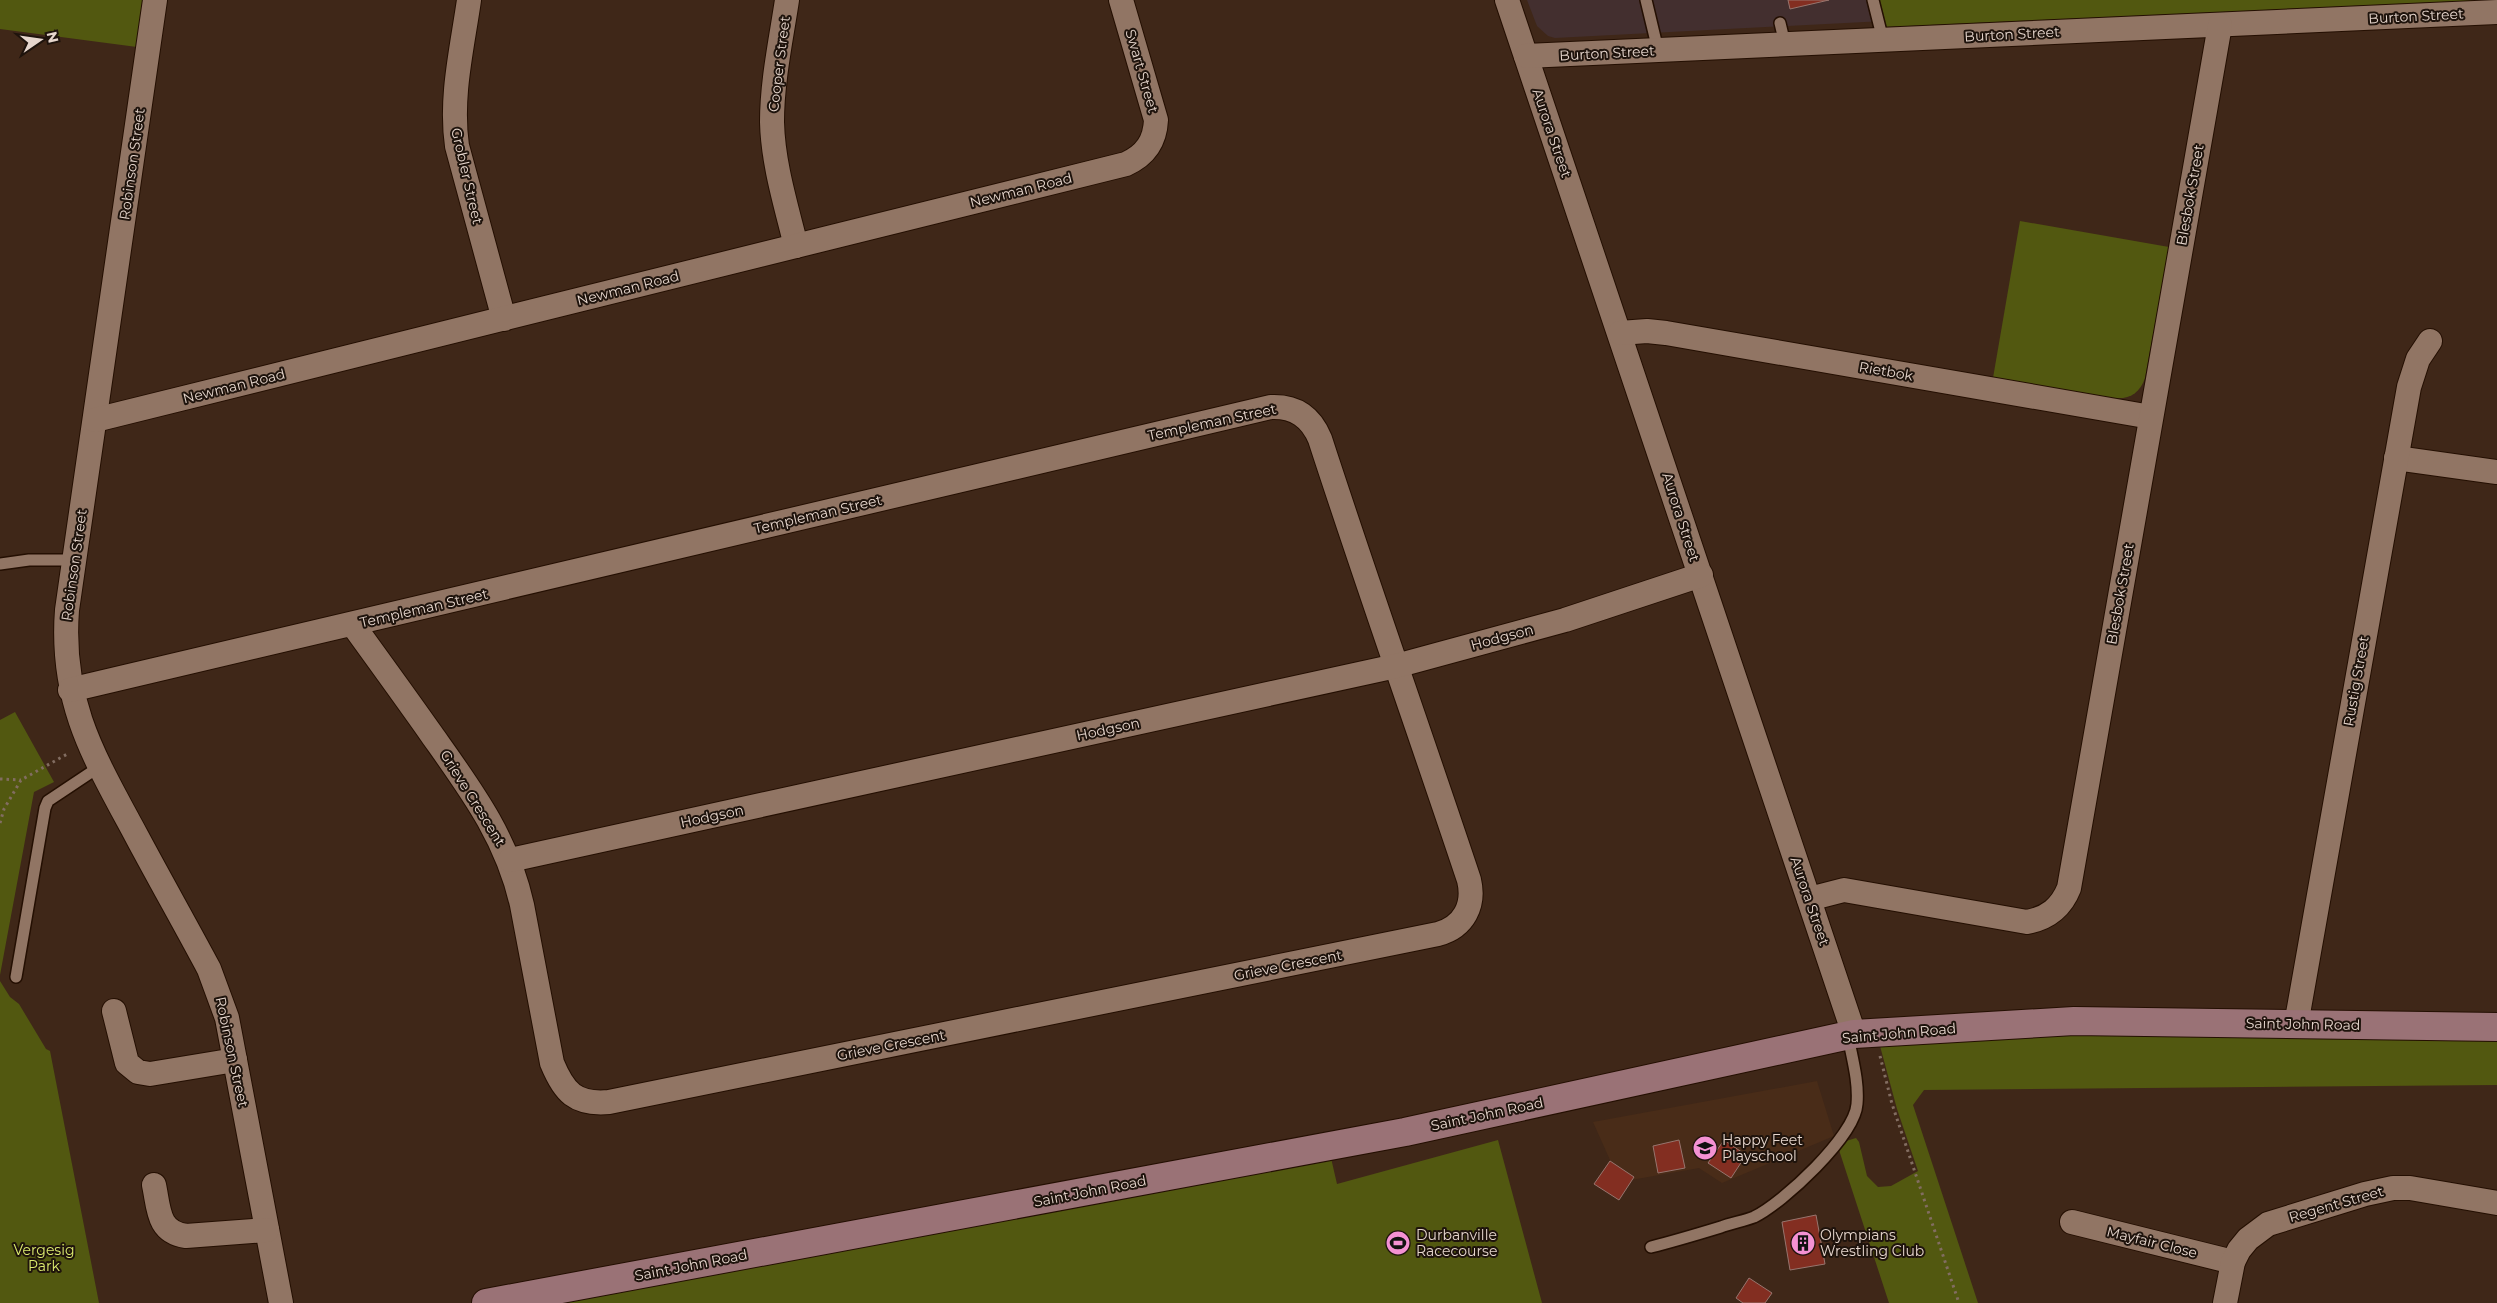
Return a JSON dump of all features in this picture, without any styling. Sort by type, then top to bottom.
[{"type":"main road","name":"Saint John Road","points":[[486,1303],[1405,1132],[1859,1035],[2074,1021],[2497,1027]]},
{"type":"street","name":"Robinson Street","points":[[155,0],[65,632],[70,690],[87,743],[212,975],[224,1007],[281,1303]]},
{"type":"street","name":"Grobler Street","points":[[469,0],[453,105],[454,127],[457,146],[504,319]]},
{"type":"street","name":"Cooper Street","points":[[786,0],[773,100],[772,124],[778,175],[796,246]]},
{"type":"street","name":"Swart Street","points":[[1121,0],[1154,110],[1155,131],[1152,142]]},
{"type":"street","name":"Aurora Street","points":[[1507,0],[1809,900],[1859,1035]]},
{"type":"street","name":"Burton Street","points":[[1526,56],[1658,50],[1782,34],[1883,40],[2497,12]]},
{"type":"street","name":"Blesbok Street","points":[[1809,900],[1844,890],[2027,922],[2046,916],[2060,904],[2069,888],[2220,25]]},
{"type":"street","name":"Newman Road","points":[[95,420],[1126,164],[1141,156],[1152,142]]},
{"type":"street","name":"Rietbok","points":[[1620,333],[1647,331],[1666,333],[2152,417]]},
{"type":"street","name":"Rustig Street","points":[[2296,1024],[2409,387],[2418,358],[2430,341]]},
{"type":"street","name":"Templeman Street","points":[[70,690],[1280,406],[1304,416],[1316,431],[1396,666]]},
{"type":"street","points":[[2396,458],[2497,472]]},
{"type":"street","name":"Hodgson","points":[[510,860],[1396,666],[1565,620],[1701,575]]},
{"type":"street","name":"Grieve Crescent","points":[[353,624],[465,781],[496,830],[510,860],[522,905],[552,1063],[559,1081],[567,1090],[576,1098],[592,1104],[1447,932],[1461,922],[1471,902],[1472,891],[1396,666]]},
{"type":"street","points":[[114,1011],[127,1063],[138,1072],[150,1074],[235,1060]]},
{"type":"street","points":[[154,1185],[161,1219],[166,1228],[174,1234],[186,1236],[267,1230]]},
{"type":"street","name":"Regent Street","points":[[2225,1303],[2233,1262],[2248,1239],[2268,1224],[2379,1190],[2410,1188],[2497,1203]]},
{"type":"street","name":"Mayfair Close","points":[[2072,1222],[2233,1262]]},
{"type":"lane","points":[[1646,0],[1658,50]]},
{"type":"lane","points":[[1873,0],[1883,40]]},
{"type":"lane","points":[[0,564],[29,560],[75,560]]},
{"type":"lane","points":[[16,977],[45,808],[48,801],[99,767]]},
{"type":"lane","points":[[1651,1248],[1754,1217],[1783,1196],[1815,1167],[1840,1140],[1854,1119],[1858,1105],[1859,1035]]},
{"type":"path","points":[[0,823],[4,809],[21,780],[87,743]]},
{"type":"path","points":[[0,779],[21,780]]},
{"type":"path","points":[[1859,1035],[1892,1104],[1959,1303]]},
{"type":"shaded area","points":[[1527,0],[1879,0],[1884,21],[1555,38],[1548,36],[1537,26]]},
{"type":"shaded area","name":"Happy Feet Playschool","points":[[1817,1081],[1834,1136],[1722,1183],[1699,1168],[1631,1180],[1619,1200],[1594,1184],[1610,1160],[1593,1122]]},
{"type":"green space","points":[[0,0],[143,0],[137,47],[0,29]]},
{"type":"green space","points":[[1879,0],[2485,0],[1886,27]]},
{"type":"green space","points":[[2020,221],[2169,247],[2145,378],[2140,388],[2129,397],[2113,398],[1993,378]]},
{"type":"green space","points":[[15,712],[54,782],[34,792],[0,975],[0,720]]},
{"type":"green space","name":"Vergesig Park","points":[[0,981],[10,997],[19,1004],[46,1049],[50,1051],[99,1303],[0,1303]]},
{"type":"green space","points":[[2080,1035],[2497,1040],[2497,1085],[1924,1090],[1913,1105],[1978,1303],[1889,1303],[1839,1150],[1846,1141],[1856,1138],[1859,1142],[1867,1176],[1878,1187],[1891,1186],[1918,1171],[1897,1109],[1880,1046]]},
{"type":"green space","points":[[1498,1140],[1542,1303],[549,1303],[1331,1158],[1337,1184]]},
{"type":"building","points":[[1788,0],[1829,0],[1790,9]]},
{"type":"building","points":[[1679,1140],[1685,1168],[1658,1173],[1653,1146]]},
{"type":"building","points":[[1724,1140],[1746,1155],[1731,1178],[1708,1163]]},
{"type":"building","points":[[1610,1161],[1634,1177],[1619,1200],[1594,1184]]},
{"type":"building","name":"Olympians Wrestling Club","points":[[1816,1215],[1825,1264],[1790,1270],[1782,1222]]},
{"type":"building","points":[[1749,1278],[1772,1293],[1765,1303],[1743,1303],[1736,1298]]},
{"type":"place","name":"Happy Feet Playschool","points":[[1705,1148]]},
{"type":"place","name":"Durbanville Racecourse","points":[[1398,1243]]},
{"type":"place","name":"Olympians Wrestling Club","points":[[1803,1243]]}]
